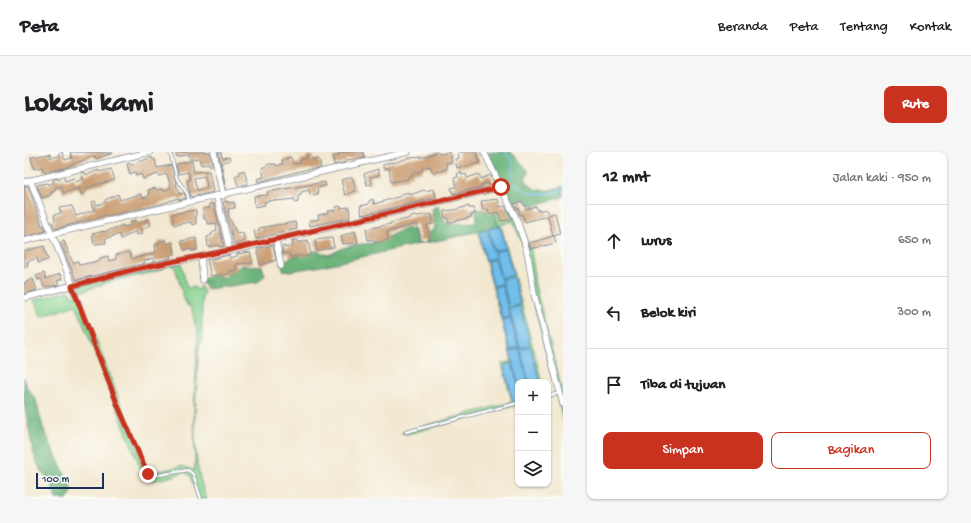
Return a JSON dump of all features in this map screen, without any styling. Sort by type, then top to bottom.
[{"type":"street","points":[[24,182],[150,152]]},
{"type":"street","points":[[214,152],[230,250]]},
{"type":"street","points":[[24,241],[136,213],[220,196],[408,152]]},
{"type":"street","points":[[484,152],[516,218],[524,241],[534,294],[563,404]]},
{"type":"street","points":[[30,180],[72,286]]},
{"type":"street","points":[[24,298],[132,270],[276,240],[368,217],[501,187]]},
{"type":"street","points":[[276,240],[281,266]]},
{"type":"street","points":[[201,256],[203,280]]},
{"type":"lane","points":[[170,152],[177,179],[187,193],[190,202]]},
{"type":"lane","points":[[72,286],[118,406],[146,472],[153,476],[188,470],[193,474],[201,499]]},
{"type":"lane","points":[[551,395],[560,393]]},
{"type":"lane","points":[[406,432],[515,404]]},
{"type":"green space","points":[[487,152],[511,152],[527,169],[528,173],[525,178],[532,187],[547,190],[563,186],[563,197],[532,206],[524,199],[512,202],[506,193],[508,188],[503,186]]},
{"type":"green space","points":[[434,207],[439,207],[446,224],[474,223],[477,220],[476,210],[478,209],[495,213],[498,226],[426,243],[428,234],[435,228],[432,209]]},
{"type":"green space","points":[[512,208],[531,251],[534,281],[563,394],[563,420],[530,288],[524,248],[513,221],[501,225],[541,379],[539,379],[530,346],[520,349],[528,379],[510,351],[517,379],[512,363],[504,366],[515,406],[407,434],[401,433],[512,402],[502,364],[512,361],[478,232],[486,260],[494,258],[488,231],[490,231],[494,251],[500,227],[496,227],[498,225],[495,213]],"holes":[[[495,259],[494,286],[487,261]],[[502,285],[510,317],[502,319],[494,287]],[[510,318],[519,348],[510,350]]]},
{"type":"green space","points":[[408,228],[414,230],[419,244],[322,266],[290,271],[283,270],[282,263],[292,257],[317,251],[329,255],[349,246],[376,242]]},
{"type":"green space","points":[[181,263],[187,288],[193,287],[199,290],[200,286],[204,291],[202,298],[202,340],[199,346],[195,404],[195,443],[201,481],[207,499],[198,499],[190,476],[185,472],[158,480],[144,477],[76,305],[41,317],[34,300],[69,291],[73,297],[75,294],[73,286],[77,291],[80,290],[79,286],[126,272]],"holes":[[[169,265],[175,267],[184,299],[186,304],[192,309],[195,325],[198,331],[194,412],[195,464],[194,470],[182,466],[150,473],[146,469],[78,293],[113,281],[155,272]]]},
{"type":"green space","points":[[243,265],[262,266],[265,275],[258,282],[208,289],[204,286],[202,280],[204,278],[220,276],[226,278],[231,267],[237,268]]},
{"type":"green space","points":[[24,377],[26,386],[36,400],[43,428],[70,485],[72,492],[68,499],[56,499],[51,481],[41,472],[33,452],[24,401]]},
{"type":"water","points":[[500,226],[506,248],[494,251],[489,229]]},
{"type":"water","points":[[487,229],[495,258],[486,260],[479,232]]},
{"type":"water","points":[[506,249],[513,275],[501,278],[495,252]]},
{"type":"water","points":[[495,259],[502,284],[493,286],[487,261]]},
{"type":"water","points":[[513,277],[520,305],[509,307],[502,279]]},
{"type":"water","points":[[502,285],[510,317],[502,319],[494,287]]},
{"type":"water","points":[[520,306],[530,345],[520,348],[509,309]]},
{"type":"water","points":[[510,318],[519,348],[510,350],[502,320]]},
{"type":"water","points":[[530,346],[539,379],[528,379],[520,349]]},
{"type":"water","points":[[519,349],[527,379],[517,379],[510,351]]},
{"type":"water","points":[[512,363],[516,379],[515,379],[515,402],[513,402],[504,366]]},
{"type":"building","points":[[62,152],[65,160],[72,158],[70,152],[113,153],[96,159],[95,156],[64,168],[44,172],[42,167],[34,169],[31,157],[50,154],[51,158],[59,156],[58,154]]},
{"type":"building","points":[[175,152],[210,152],[212,165],[210,166],[209,163],[201,165],[199,158],[190,160],[189,154],[177,157]]},
{"type":"building","points":[[218,152],[221,152],[222,158],[229,157],[230,160],[221,163],[226,189]]},
{"type":"building","points":[[363,152],[365,158],[345,160],[346,162],[334,165],[333,157],[339,156],[338,153]]},
{"type":"building","points":[[437,152],[439,154],[450,152],[452,162],[446,163],[447,169],[433,173],[430,166],[422,168],[423,171],[412,173],[413,176],[408,177],[408,179],[391,182],[389,168],[383,168],[383,165],[387,163],[394,163],[408,158],[424,157]]},
{"type":"building","points":[[458,152],[476,152],[480,163],[457,168],[455,159],[459,158]]},
{"type":"building","points":[[311,155],[312,160],[319,159],[321,168],[304,170],[258,182],[257,179],[264,177],[262,168],[269,164],[276,164],[276,166],[283,164],[282,160],[291,157],[293,164],[301,163],[300,160]]},
{"type":"building","points":[[152,157],[153,160],[155,159],[157,168],[171,165],[179,194],[184,193],[186,198],[179,200],[178,198],[160,204],[107,215],[55,229],[52,223],[55,221],[54,215],[61,213],[59,208],[72,206],[76,216],[94,210],[92,202],[95,201],[97,205],[106,202],[105,200],[118,194],[120,200],[141,194],[143,198],[149,196],[148,190],[156,188],[157,190],[163,189],[163,191],[171,188],[167,174],[159,176],[158,174],[143,179],[141,174],[136,176],[135,172],[130,174],[127,164],[130,163],[131,165]]},
{"type":"building","points":[[192,161],[194,172],[209,171],[213,192],[191,197],[187,181],[190,180],[188,172],[178,174],[176,164]],"holes":[[[205,176],[207,188],[197,190],[194,178]]]},
{"type":"building","points":[[111,169],[115,180],[85,189],[86,192],[81,194],[79,188],[63,193],[61,186],[55,188],[55,191],[50,193],[51,195],[42,198],[37,185],[47,183],[48,185],[54,182],[53,180],[58,178],[58,180],[64,178],[65,181],[74,178],[76,182],[83,179],[81,173],[85,172],[86,175],[99,170],[99,172]]},
{"type":"building","points":[[378,169],[379,175],[370,177],[372,184],[367,185],[364,174]]},
{"type":"building","points":[[244,170],[248,184],[238,186],[235,176]]},
{"type":"building","points":[[461,172],[462,175],[466,174],[467,178],[479,174],[481,179],[490,175],[495,184],[489,185],[488,183],[481,185],[482,187],[453,194],[451,188],[456,187],[454,178],[458,177],[457,174]]},
{"type":"building","points":[[352,177],[356,191],[345,195],[341,180]]},
{"type":"building","points":[[325,182],[326,186],[317,188],[318,194],[310,195],[309,190],[301,192],[301,195],[298,196],[298,202],[295,203],[294,199],[275,200],[264,202],[265,205],[255,207],[254,196],[268,195],[267,192]]},
{"type":"building","points":[[24,186],[28,186],[42,226],[44,225],[46,231],[24,237]]},
{"type":"building","points":[[434,189],[436,198],[362,215],[360,206],[369,204],[369,201],[373,199],[374,204],[401,196],[401,194],[410,192],[410,195],[424,190]]},
{"type":"building","points":[[498,199],[500,207],[505,206],[512,219],[501,221],[498,212],[489,214],[488,209],[483,210],[481,201]]},
{"type":"building","points":[[227,201],[228,203],[234,202],[235,208],[228,209],[229,217],[237,234],[243,233],[245,241],[234,245],[223,202]]},
{"type":"building","points":[[522,201],[526,209],[536,206],[538,211],[546,209],[548,215],[555,213],[560,234],[553,236],[548,216],[525,222],[522,214],[520,215],[518,208],[516,209],[514,204]]},
{"type":"building","points":[[209,204],[214,204],[224,246],[219,247],[218,245],[208,247],[207,237],[212,235],[211,234],[217,230],[216,223],[208,224],[206,219],[204,219],[203,209],[210,208]]},
{"type":"building","points":[[340,206],[341,208],[349,207],[350,218],[310,226],[309,221],[319,219],[318,215],[329,213],[328,211],[336,210],[336,207]]},
{"type":"building","points":[[469,206],[469,208],[474,208],[475,214],[471,215],[471,217],[448,223],[448,218],[445,218],[444,211]]},
{"type":"building","points":[[196,210],[196,224],[192,225],[191,222],[174,225],[172,214]]},
{"type":"building","points":[[432,214],[433,224],[427,225],[430,239],[420,241],[417,224],[387,232],[388,240],[375,243],[374,239],[368,240],[366,229],[391,224],[390,223],[411,218],[410,217]]},
{"type":"building","points":[[149,219],[151,225],[141,229],[143,233],[137,235],[136,231],[121,239],[119,234],[105,239],[106,243],[94,244],[92,234],[104,232],[123,225],[124,227],[131,225],[130,222],[136,220],[138,224]]},
{"type":"building","points":[[295,222],[297,229],[256,239],[254,231],[260,230],[259,228]]},
{"type":"building","points":[[355,231],[358,243],[343,244],[341,236]]},
{"type":"building","points":[[554,236],[556,243],[531,249],[529,243]]},
{"type":"building","points":[[196,238],[197,250],[184,250],[181,241]]},
{"type":"building","points":[[332,238],[334,247],[317,251],[315,240]]},
{"type":"building","points":[[166,240],[167,244],[173,242],[175,254],[170,255],[171,258],[154,262],[153,258],[144,261],[145,263],[142,264],[76,280],[60,242],[64,241],[73,263],[78,261],[79,265],[94,262],[100,260],[100,258],[108,256],[109,261],[116,259],[116,255],[129,252],[132,259],[151,254],[156,252],[155,245],[159,244],[158,242]]},
{"type":"building","points":[[297,240],[298,243],[308,240],[311,255],[290,257],[289,253],[283,254],[282,247],[285,246],[285,248],[293,246],[292,241]]},
{"type":"building","points":[[273,245],[276,260],[260,265],[257,249]]},
{"type":"building","points":[[44,246],[48,260],[38,263],[37,258],[27,262],[28,266],[24,268],[24,251]]},
{"type":"building","points":[[250,252],[253,263],[236,264],[237,270],[229,271],[230,274],[211,276],[207,260],[229,255],[230,258],[237,256],[237,254]]},
{"type":"building","points":[[44,273],[46,279],[60,274],[62,279],[57,281],[59,285],[44,287],[41,279],[38,280],[36,276]]},
{"type":"building","points":[[33,279],[37,290],[24,294],[24,283]]},
{"type":"waterway","points":[[505,152],[512,160],[514,166],[513,180],[522,190],[536,194],[543,194],[563,189]]},
{"type":"route","points":[[148,474],[144,468],[118,406],[72,286],[132,270],[276,240],[368,217],[501,187]]}]
